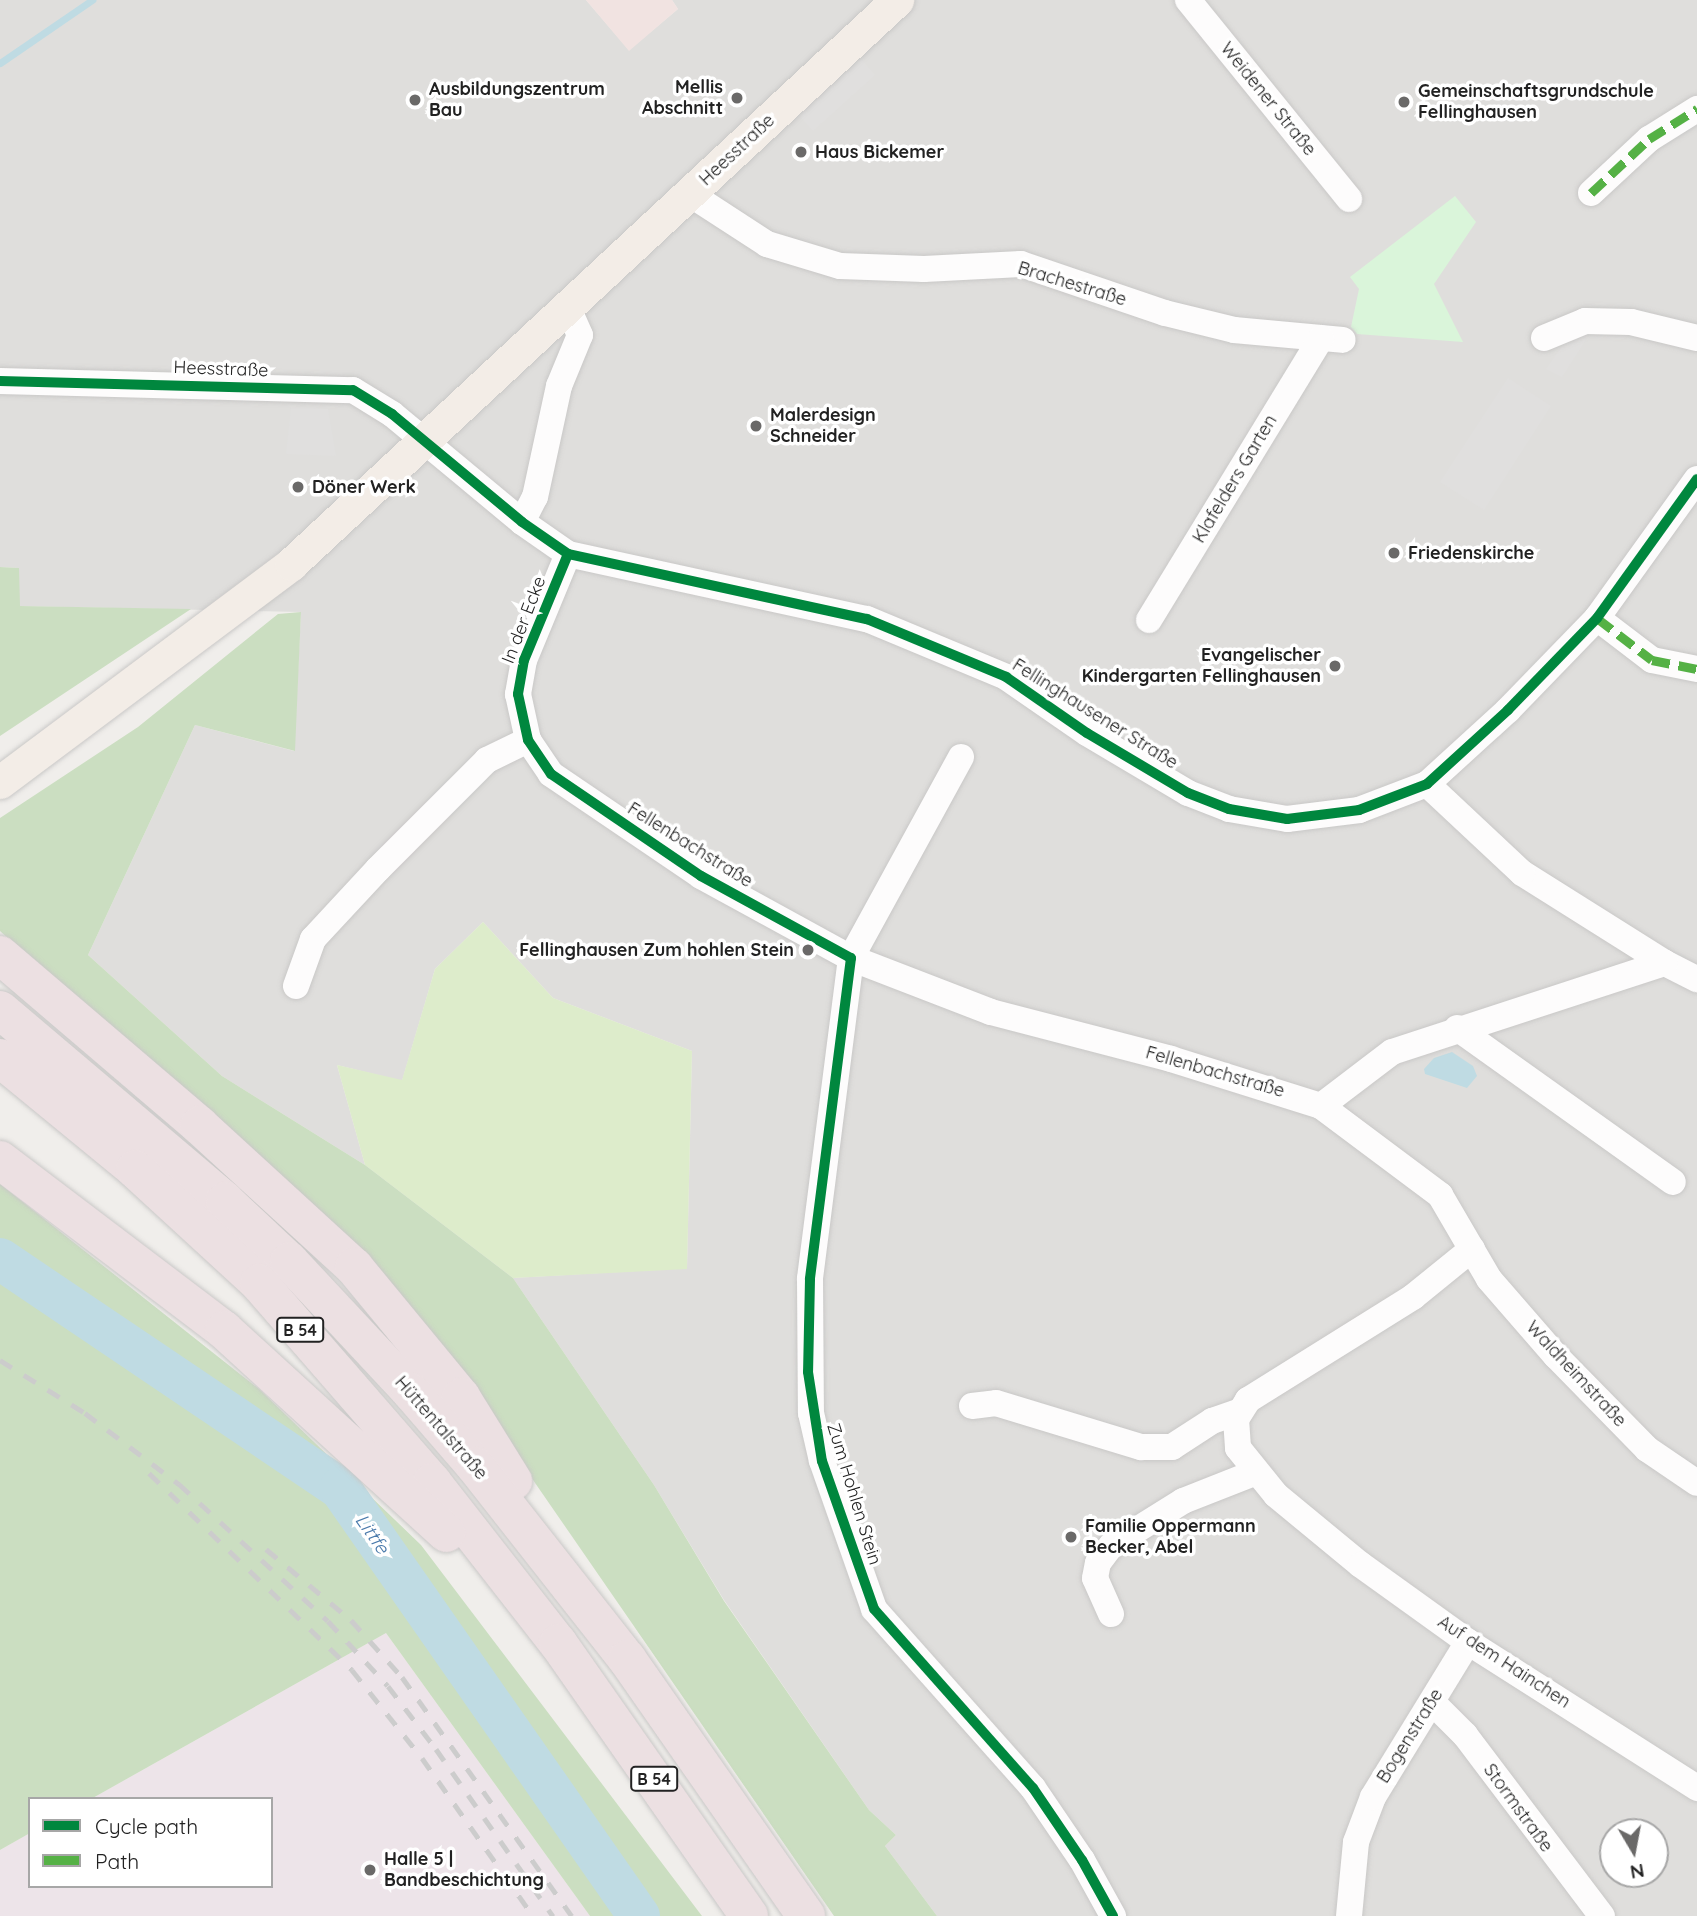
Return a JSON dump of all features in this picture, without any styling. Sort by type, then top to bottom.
[{"type":"highway","points":[[0,955],[199,1125],[354,1267],[461,1397],[627,1659]]},
{"type":"highway","name":"Hüttentalstraße","points":[[0,1010],[159,1142],[289,1261],[475,1466],[627,1659],[806,1916]]},
{"type":"highway","name":"B 54","points":[[0,1058],[135,1169],[259,1283],[432,1482],[558,1643],[749,1916]]},
{"type":"highway","points":[[0,1160],[234,1339],[380,1469],[558,1643]]},
{"type":"main road","name":"Heesstraße","points":[[10,772],[183,649],[291,564],[897,0]]},
{"type":"street","name":"Weidener Straße","points":[[1188,0],[1349,199]]},
{"type":"street","points":[[1591,193],[1649,139],[1697,108]]},
{"type":"street","name":"Brachestraße","points":[[690,194],[767,244],[840,266],[924,269],[1021,264],[1165,313],[1234,330],[1332,339]]},
{"type":"street","points":[[522,522],[535,497],[559,386],[580,335],[567,306]]},
{"type":"street","points":[[1544,338],[1585,321],[1631,322],[1697,338]]},
{"type":"street","name":"Klafelders Garten","points":[[1149,620],[1332,339]]},
{"type":"street","name":"Heesstraße","points":[[0,381],[353,390],[393,414],[423,442]]},
{"type":"street","name":"Fellinghausener Straße","points":[[423,442],[522,522],[568,554],[867,619],[1006,677],[1109,746],[1188,793],[1228,809],[1287,819],[1360,810],[1427,784],[1508,710],[1597,618],[1697,479]]},
{"type":"street","name":"In der Ecke","points":[[528,740],[517,694],[524,660],[568,554]]},
{"type":"street","points":[[1597,618],[1652,660],[1697,669]]},
{"type":"street","points":[[296,986],[313,939],[369,879],[487,760],[528,740]]},
{"type":"street","name":"Fellenbachstraße","points":[[528,740],[551,774],[701,876],[850,958],[990,1012],[1183,1063],[1321,1106]]},
{"type":"street","points":[[850,958],[961,757]]},
{"type":"street","points":[[1427,784],[1522,873],[1665,963],[1697,979]]},
{"type":"street","name":"Zum Hohlen Stein","points":[[850,958],[810,1279],[808,1372],[822,1461],[874,1609],[1033,1788],[1082,1860],[1113,1916]]},
{"type":"street","points":[[972,1406],[996,1403],[1140,1447],[1172,1447],[1212,1420],[1238,1412],[1248,1400],[1413,1297],[1472,1249],[1440,1195],[1321,1106],[1392,1052],[1457,1028],[1665,963]]},
{"type":"street","points":[[1457,1028],[1673,1182]]},
{"type":"street","name":"Waldheimstraße","points":[[1472,1249],[1489,1279],[1556,1356],[1647,1449],[1697,1483]]},
{"type":"street","name":"Auf dem Hainchen","points":[[1238,1412],[1238,1448],[1254,1473],[1316,1530],[1468,1642],[1697,1787]]},
{"type":"street","points":[[1111,1614],[1095,1578],[1098,1563],[1111,1546],[1183,1501],[1254,1473]]},
{"type":"street","name":"Bogenstraße","points":[[1349,1916],[1356,1842],[1373,1797],[1468,1642]]},
{"type":"street","name":"Stormstraße","points":[[1432,1702],[1465,1735],[1602,1916]]},
{"type":"shaded area","points":[[0,0],[586,0],[629,50],[678,9],[672,0],[1697,0],[1697,1916],[937,1916],[885,1846],[896,1835],[869,1810],[724,1600],[654,1485],[513,1278],[687,1268],[692,1051],[553,998],[483,922],[435,969],[402,1081],[337,1065],[365,1165],[222,1076],[88,955],[195,725],[294,751],[301,612],[19,606],[19,568],[0,567]]},
{"type":"shaded area","points":[[586,0],[672,0],[678,9],[629,51]]},
{"type":"shaded area","points":[[861,59],[875,75],[813,131],[798,114]]},
{"type":"shaded area","points":[[1573,331],[1627,331],[1624,339],[1587,338],[1562,377],[1546,369]]},
{"type":"shaded area","points":[[1508,378],[1551,406],[1484,510],[1440,482]]},
{"type":"shaded area","points":[[291,407],[328,409],[336,456],[286,454]]},
{"type":"shaded area","points":[[386,1633],[590,1916],[0,1916],[0,1850],[28,1834],[28,1888],[273,1888],[273,1797],[95,1797]]},
{"type":"green space","points":[[1455,196],[1476,222],[1434,284],[1463,342],[1357,334],[1351,327],[1359,289],[1350,277]]},
{"type":"green space","points":[[0,567],[19,568],[20,606],[191,609],[0,736]]},
{"type":"green space","points":[[301,612],[295,751],[195,725],[88,955],[222,1076],[365,1165],[513,1278],[654,1485],[724,1601],[869,1810],[896,1835],[885,1846],[937,1916],[834,1916],[444,1351],[340,1235],[0,931],[0,818],[138,727],[278,614]]},
{"type":"green space","points":[[483,922],[553,998],[692,1051],[687,1269],[513,1278],[365,1165],[337,1065],[402,1080],[435,969]]},
{"type":"green space","points":[[0,1184],[259,1389],[421,1545],[702,1916],[590,1916],[386,1633],[95,1797],[28,1797],[28,1834],[0,1850]]},
{"type":"water","points":[[1452,1052],[1473,1066],[1477,1076],[1467,1088],[1425,1074],[1424,1069],[1434,1058]]},
{"type":"waterway","points":[[0,63],[92,0]]},
{"type":"waterway","name":"Littfe","points":[[0,1259],[340,1488],[639,1916]]},
{"type":"railway","points":[[0,1360],[85,1413],[179,1484],[328,1621],[388,1686],[436,1749],[553,1916]]},
{"type":"railway","points":[[149,1473],[352,1670],[422,1758],[533,1916]]},
{"type":"railway","points":[[266,1549],[351,1620],[402,1677],[572,1916]]},
{"type":"marked path","points":[[1591,193],[1649,139],[1697,109]]},
{"type":"marked path","points":[[1597,618],[1652,660],[1697,669]]},
{"type":"cycle path","points":[[0,381],[353,390],[392,414],[522,522],[568,554],[867,619],[1006,677],[1087,733],[1188,793],[1229,809],[1287,819],[1359,810],[1427,784],[1508,710],[1597,618],[1697,479]]},
{"type":"cycle path","points":[[568,554],[524,660],[518,694],[528,740],[551,774],[701,876],[851,958],[810,1279],[808,1372],[822,1461],[874,1609],[1033,1788],[1082,1860],[1113,1916]]},
{"type":"place","name":"Mellis Abschnitt","points":[[737,98]]},
{"type":"place","name":"Ausbildungszentrum Bau","points":[[415,100]]},
{"type":"place","name":"Gemeinschaftsgrundschule Fellinghausen","points":[[1404,102]]},
{"type":"place","name":"Haus Bickemer","points":[[801,152]]},
{"type":"place","name":"Malerdesign Schneider","points":[[756,426]]},
{"type":"place","name":"Döner Werk","points":[[298,487]]},
{"type":"place","name":"Friedenskirche","points":[[1394,553]]},
{"type":"place","name":"Evangelischer Kindergarten Fellinghausen","points":[[1335,666]]},
{"type":"place","name":"Fellinghausen Zum hohlen Stein","points":[[808,950]]},
{"type":"place","name":"Familie Oppermann Becker, Abel","points":[[1071,1537]]},
{"type":"place","name":"Halle 5 | Bandbeschichtung","points":[[370,1870]]}]
